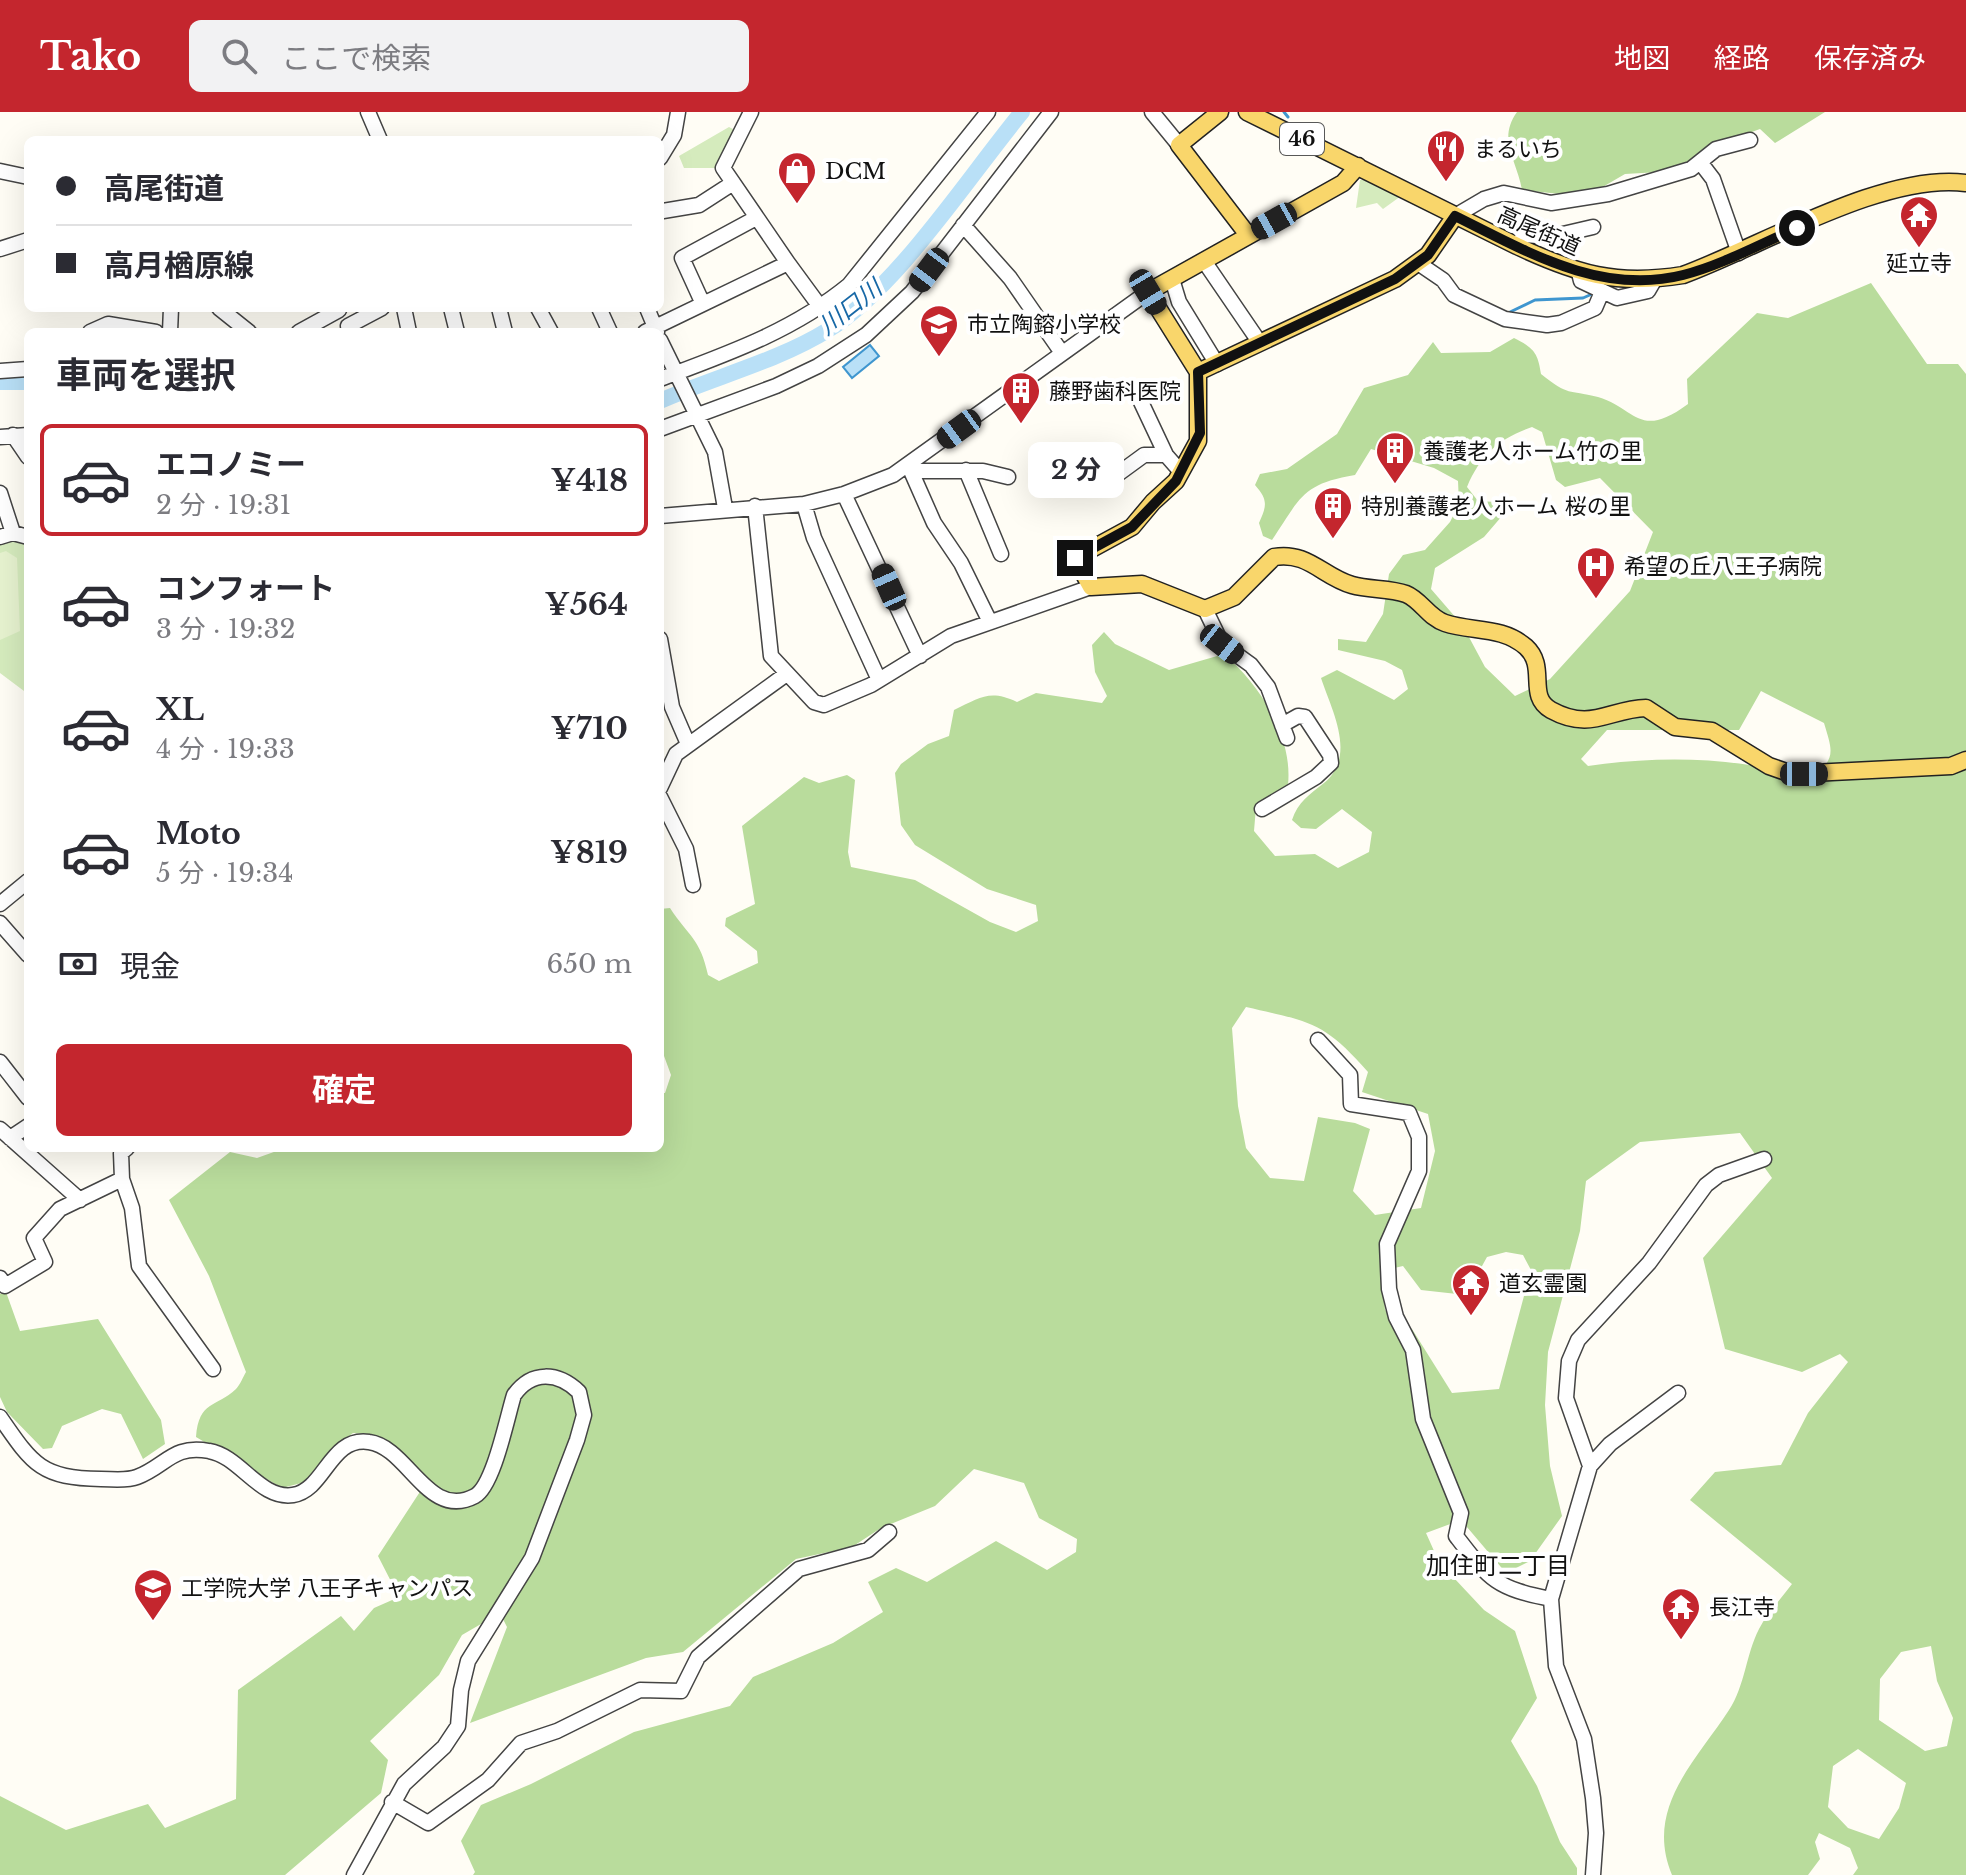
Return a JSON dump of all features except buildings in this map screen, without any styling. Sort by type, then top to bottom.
[{"type":"main road","points":[[1220,112],[1179,145],[1248,235]]},
{"type":"main road","name":"高尾街道","points":[[1247,112],[1517,246],[1579,273],[1603,279],[1655,279],[1683,275],[1899,187],[1929,182],[1966,183]]},
{"type":"main road","points":[[1358,166],[1343,183],[1148,292],[1198,372],[1200,433],[1172,486],[1153,502],[1132,527],[1075,558],[1091,587],[1148,585],[1194,608],[1205,609],[1234,597],[1274,557],[1296,556],[1351,585],[1406,594],[1443,623],[1513,638],[1529,649],[1539,664],[1538,691],[1543,704],[1571,717],[1597,720],[1646,708],[1670,725],[1712,731],[1769,766],[1792,774],[1951,766],[1966,760]]},
{"type":"main road","points":[[1198,372],[1395,279],[1418,263],[1438,242],[1455,216]]},
{"type":"street","points":[[368,112],[378,136]]},
{"type":"street","points":[[664,151],[674,135],[678,112]]},
{"type":"street","points":[[751,112],[723,168],[821,308]]},
{"type":"street","points":[[664,379],[678,377],[785,329],[821,308],[868,265],[988,112]]},
{"type":"street","points":[[664,427],[776,386],[854,344],[912,292],[1051,112]]},
{"type":"street","points":[[1152,112],[1179,145]]},
{"type":"street","points":[[1455,216],[1484,199],[1504,193],[1551,203],[1571,202],[1691,169],[1716,149],[1750,140]]},
{"type":"street","points":[[1700,162],[1713,179],[1739,253]]},
{"type":"street","points":[[0,171],[24,176]]},
{"type":"street","points":[[664,212],[699,205],[733,183]]},
{"type":"street","points":[[703,304],[682,258],[756,218]]},
{"type":"street","points":[[963,225],[1010,278],[1062,353]]},
{"type":"street","points":[[1517,246],[1524,235],[1550,237],[1593,227]]},
{"type":"street","points":[[0,249],[24,237]]},
{"type":"street","points":[[1204,261],[1260,343]]},
{"type":"street","points":[[662,328],[703,304],[788,263]]},
{"type":"street","points":[[1418,263],[1443,280],[1454,295],[1505,319],[1547,325],[1561,323],[1595,308],[1601,294]]},
{"type":"street","points":[[1579,273],[1581,281],[1601,294],[1617,298],[1648,291],[1655,279]]},
{"type":"street","points":[[1172,279],[1179,302],[1217,364]]},
{"type":"street","points":[[664,516],[725,508],[804,504],[844,494],[910,468],[1148,292]]},
{"type":"street","points":[[224,312],[244,328]]},
{"type":"street","points":[[306,328],[334,312]]},
{"type":"street","points":[[352,328],[376,312]]},
{"type":"street","points":[[99,328],[108,324],[132,328]]},
{"type":"street","points":[[664,351],[715,452],[725,508]]},
{"type":"street","points":[[0,371],[24,369]]},
{"type":"street","points":[[1141,402],[1166,455],[1180,471]]},
{"type":"street","points":[[1118,474],[1144,455],[1166,455]]},
{"type":"street","points":[[910,468],[966,470],[1008,477]]},
{"type":"street","points":[[910,468],[934,523],[961,563],[990,622]]},
{"type":"street","points":[[966,470],[1002,547]]},
{"type":"street","points":[[0,493],[6,535]]},
{"type":"street","points":[[844,494],[920,656]]},
{"type":"street","points":[[804,504],[814,538],[879,680]]},
{"type":"street","points":[[755,506],[774,670],[768,686]]},
{"type":"street","points":[[771,656],[785,675],[814,702],[824,705],[879,680],[951,636],[1091,587]]},
{"type":"street","points":[[1205,609],[1222,644],[1251,665],[1268,687],[1285,731],[1298,716],[1305,717],[1330,755],[1331,763],[1316,777],[1262,809]]},
{"type":"street","points":[[664,662],[672,707],[688,744]]},
{"type":"street","points":[[664,780],[676,754],[785,675]]},
{"type":"street","points":[[664,805],[686,849],[693,885]]},
{"type":"street","points":[[0,904],[24,884]]},
{"type":"street","points":[[0,923],[24,950]]},
{"type":"street","points":[[1318,1040],[1350,1075],[1351,1104],[1409,1113],[1419,1137],[1419,1171],[1387,1244],[1389,1289],[1396,1317],[1413,1350],[1423,1419],[1461,1513],[1456,1536],[1486,1575],[1508,1591],[1551,1599]]},
{"type":"street","points":[[0,1062],[24,1093]]},
{"type":"street","points":[[24,1127],[5,1134],[24,1151]]},
{"type":"street","points":[[25,1152],[80,1200]]},
{"type":"street","points":[[122,1152],[122,1179],[132,1208],[139,1266],[213,1369]]},
{"type":"street","points":[[1590,1466],[1566,1398],[1569,1361],[1578,1340],[1649,1263],[1706,1185],[1719,1175],[1764,1159]]},
{"type":"street","points":[[0,1278],[5,1286],[45,1262],[34,1238],[60,1209],[122,1179]]},
{"type":"street","points":[[0,1417],[29,1456],[59,1476],[134,1478],[180,1451],[205,1450],[227,1457],[269,1490],[289,1495],[304,1491],[353,1442],[372,1442],[390,1452],[436,1495],[457,1500],[471,1498],[485,1486],[514,1395],[521,1386],[541,1376],[551,1376],[562,1378],[579,1392],[584,1415],[577,1440],[532,1558],[468,1661],[461,1690],[458,1726],[452,1739],[414,1772],[392,1802],[354,1875]]},
{"type":"street","points":[[1593,1875],[1596,1833],[1593,1798],[1584,1739],[1556,1666],[1551,1599],[1590,1466],[1610,1444],[1678,1393]]},
{"type":"street","points":[[392,1802],[428,1823],[488,1780],[521,1743],[557,1731],[640,1690],[681,1691],[689,1669],[698,1657],[799,1569],[868,1550],[889,1532]]},
{"type":"green space","points":[[1517,112],[1825,112],[1775,143],[1760,129],[1716,145],[1701,158],[1660,172],[1625,174],[1594,192],[1570,195],[1522,190],[1508,141],[1511,122]]},
{"type":"green space","points":[[729,127],[741,133],[723,168],[684,168],[679,156]]},
{"type":"green space","points":[[1360,180],[1401,196],[1383,209],[1377,203],[1356,208]]},
{"type":"green space","points":[[1871,283],[1927,364],[1958,364],[1966,374],[1966,1875],[1853,1875],[1858,1868],[1850,1848],[1819,1833],[1815,1842],[1820,1859],[1808,1875],[1672,1875],[1665,1851],[1664,1828],[1669,1807],[1689,1767],[1734,1701],[1759,1629],[1792,1584],[1690,1500],[1715,1472],[1781,1465],[1808,1413],[1848,1362],[1840,1354],[1802,1372],[1725,1349],[1703,1258],[1772,1178],[1740,1133],[1640,1142],[1586,1181],[1580,1231],[1548,1352],[1545,1405],[1550,1466],[1562,1516],[1530,1561],[1506,1573],[1461,1520],[1426,1533],[1439,1562],[1484,1610],[1515,1631],[1537,1698],[1511,1741],[1537,1786],[1560,1842],[1577,1868],[1577,1875],[473,1875],[475,1872],[461,1841],[481,1805],[531,1784],[634,1732],[730,1706],[753,1677],[833,1643],[883,1612],[868,1582],[896,1568],[927,1582],[996,1541],[1047,1570],[1076,1552],[1077,1539],[1039,1518],[1024,1483],[974,1469],[935,1506],[881,1528],[852,1547],[796,1559],[683,1652],[646,1658],[470,1723],[507,1627],[500,1613],[462,1635],[439,1675],[370,1741],[388,1760],[381,1793],[285,1875],[0,1875],[0,1796],[66,1830],[148,1804],[165,1828],[236,1799],[238,1690],[341,1616],[354,1631],[374,1608],[399,1597],[378,1556],[427,1481],[395,1448],[377,1438],[353,1433],[329,1451],[305,1482],[282,1488],[196,1437],[205,1411],[236,1389],[246,1372],[209,1276],[169,1200],[230,1152],[257,1158],[274,1152],[664,1152],[664,1093],[671,1075],[664,1056],[664,909],[670,908],[693,938],[708,975],[719,981],[758,963],[757,951],[725,926],[726,918],[755,904],[742,826],[804,777],[819,783],[847,775],[855,780],[848,852],[851,867],[915,880],[990,922],[1016,932],[1038,921],[1036,905],[987,889],[915,845],[901,825],[895,773],[901,764],[928,744],[949,736],[954,710],[978,699],[999,696],[1017,702],[1036,693],[1102,703],[1107,696],[1095,672],[1092,645],[1104,632],[1115,644],[1169,670],[1224,654],[1250,681],[1279,730],[1288,767],[1288,785],[1256,807],[1254,831],[1275,856],[1315,854],[1338,868],[1369,852],[1372,832],[1342,809],[1316,829],[1301,828],[1292,820],[1301,804],[1334,772],[1339,760],[1339,733],[1321,678],[1337,670],[1394,700],[1408,689],[1402,670],[1385,661],[1338,650],[1338,639],[1366,642],[1383,614],[1389,574],[1403,555],[1425,550],[1450,522],[1459,504],[1458,481],[1434,468],[1371,449],[1355,475],[1324,483],[1304,495],[1272,540],[1263,536],[1259,523],[1265,503],[1255,485],[1260,474],[1287,469],[1337,434],[1364,388],[1408,375],[1433,342],[1441,353],[1490,352],[1514,338],[1534,352],[1541,374],[1558,386],[1611,402],[1648,421],[1672,415],[1688,404],[1687,379],[1757,313],[1788,318]],"holes":[[[1532,427],[1542,432],[1556,480],[1565,487],[1600,478],[1653,532],[1630,591],[1550,679],[1515,696],[1485,667],[1463,626],[1431,589],[1435,568],[1484,537],[1502,516],[1496,502],[1478,501],[1467,487],[1478,465],[1492,449]],[[1761,691],[1824,723],[1830,754],[1825,766],[1811,779],[1729,762],[1673,759],[1588,766],[1581,759],[1607,730],[1739,730]],[[1246,1007],[1314,1026],[1339,1042],[1368,1072],[1362,1092],[1428,1114],[1435,1151],[1421,1208],[1375,1215],[1353,1191],[1370,1129],[1355,1123],[1318,1117],[1304,1181],[1270,1178],[1246,1148],[1238,1106],[1232,1028]],[[1506,1252],[1523,1255],[1531,1270],[1499,1389],[1452,1393],[1412,1329],[1385,1310],[1381,1271],[1403,1266],[1421,1290],[1466,1295],[1487,1257]],[[1931,1646],[1937,1681],[1953,1718],[1947,1746],[1925,1751],[1879,1720],[1880,1679],[1901,1652]],[[1858,1749],[1906,1783],[1899,1808],[1879,1839],[1848,1828],[1828,1807],[1833,1766]]]},
{"type":"green space","points":[[12,538],[24,541],[24,691],[0,673],[0,542]]},
{"type":"green space","points":[[6,551],[17,558],[20,631],[0,640],[0,553]]},
{"type":"green space","points":[[6,1292],[20,1331],[98,1319],[161,1420],[165,1444],[143,1459],[121,1414],[102,1409],[62,1426],[52,1448],[43,1449],[7,1412],[0,1397],[0,1294]]},
{"type":"water","points":[[870,345],[879,356],[852,378],[843,367]]},
{"type":"waterway","name":"川口川","points":[[664,399],[788,351],[828,330],[854,311],[906,259],[1022,112]]},
{"type":"waterway","points":[[1284,112],[1288,117]]},
{"type":"waterway","points":[[1508,313],[1535,300],[1583,298],[1592,294]]},
{"type":"waterway","name":"川口川","points":[[0,382],[24,382]]},
{"type":"place","name":"まるいち","points":[[1446,183]]},
{"type":"place","name":"DCM","points":[[797,205]]},
{"type":"place","name":"延立寺","points":[[1919,249]]},
{"type":"place","name":"市立陶鎔小学校","points":[[939,358]]},
{"type":"place","name":"藤野歯科医院","points":[[1021,425]]},
{"type":"place","name":"養護老人ホーム竹の里","points":[[1395,485]]},
{"type":"place","name":"特別養護老人ホーム 桜の里","points":[[1333,540]]},
{"type":"place","name":"希望の丘八王子病院","points":[[1596,600]]},
{"type":"place","name":"道玄霊園","points":[[1471,1317]]},
{"type":"place","name":"工学院大学 八王子キャンパス","points":[[153,1622]]},
{"type":"place","name":"長江寺","points":[[1681,1641]]},
{"type":"district","name":"加住町二丁目","points":[[1498,1565]]},
{"type":"route","points":[[1075,558],[1132,527],[1176,481],[1200,433],[1198,372],[1395,279],[1428,255],[1455,216],[1557,265],[1603,279],[1659,279],[1683,275],[1797,228]]}]
